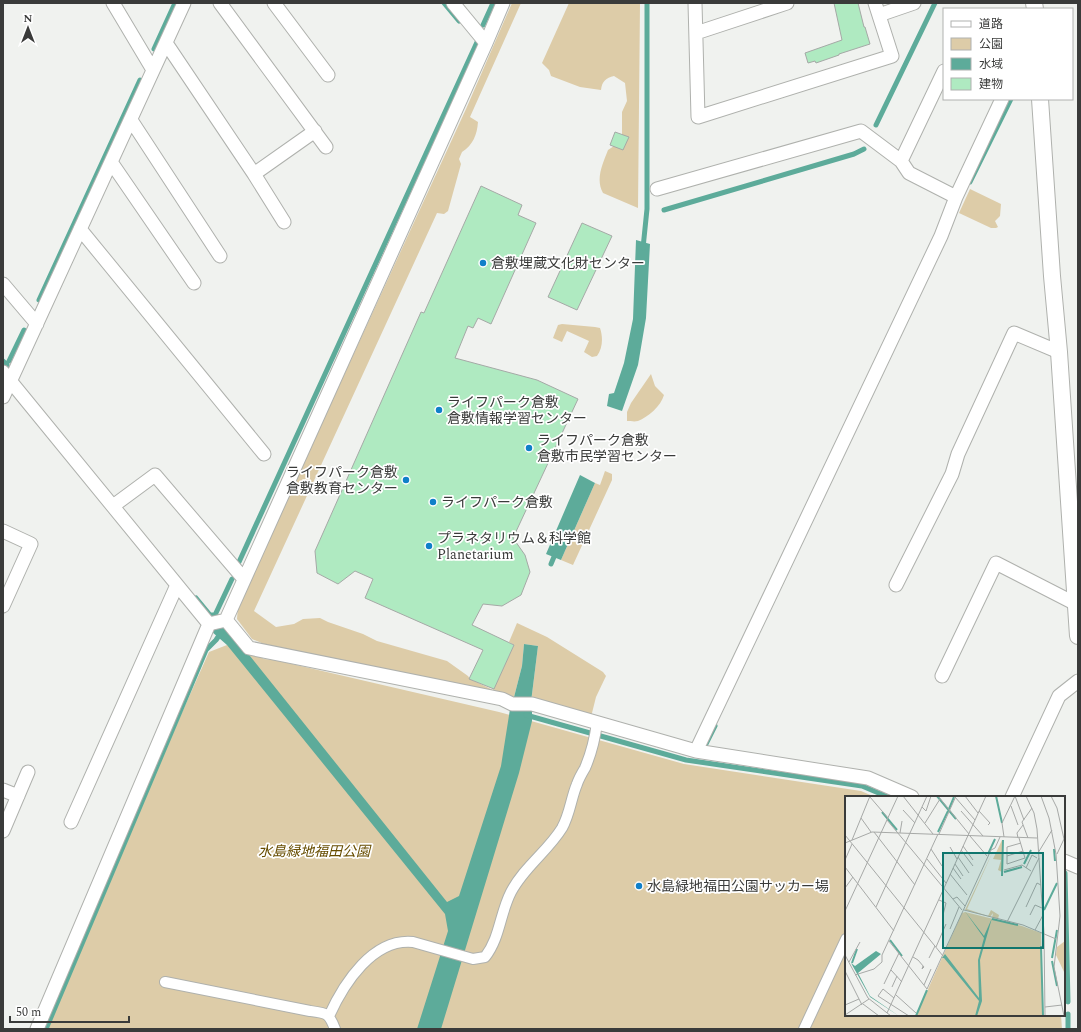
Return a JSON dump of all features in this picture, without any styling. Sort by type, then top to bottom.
[{"type":"street","points":[[113,3],[153,70]]},
{"type":"street","points":[[3,397],[7,376],[37,324],[184,3]]},
{"type":"street","points":[[220,3],[326,147]]},
{"type":"street","points":[[274,3],[328,75]]},
{"type":"street","points":[[453,3],[486,43]]},
{"type":"street","points":[[226,620],[503,3]]},
{"type":"street","points":[[696,3],[698,117],[892,56],[877,9],[914,3]]},
{"type":"street","points":[[696,32],[787,3]]},
{"type":"street","points":[[166,43],[254,174],[284,222]]},
{"type":"street","points":[[901,161],[943,73]]},
{"type":"street","points":[[696,751],[943,231],[956,197],[1002,100]]},
{"type":"street","points":[[1040,100],[1078,636]]},
{"type":"street","points":[[131,120],[220,256]]},
{"type":"street","points":[[254,174],[315,131]]},
{"type":"street","points":[[657,189],[861,131],[901,161],[909,173],[956,197]]},
{"type":"street","points":[[111,162],[194,283]]},
{"type":"street","points":[[80,229],[264,454]]},
{"type":"street","points":[[3,284],[37,324]]},
{"type":"street","points":[[896,585],[952,474],[958,454],[1014,333],[1059,352]]},
{"type":"street","points":[[7,376],[209,624]]},
{"type":"street","points":[[113,506],[155,475],[244,579]]},
{"type":"street","points":[[3,531],[31,544],[3,606]]},
{"type":"street","points":[[942,676],[996,563],[1076,604]]},
{"type":"street","points":[[71,822],[177,585]]},
{"type":"street","points":[[209,624],[226,620]]},
{"type":"street","points":[[226,620],[249,648],[502,699],[512,704],[532,704],[597,724],[696,751],[868,778],[910,796]]},
{"type":"street","points":[[37,1029],[209,624]]},
{"type":"street","points":[[1012,796],[1059,696],[1078,681]]},
{"type":"street","points":[[330,1016],[335,1004],[365,962],[374,953],[393,943],[405,941],[413,942],[473,959],[485,958],[496,937],[511,891],[529,866],[562,828],[577,784],[595,739],[597,724]]},
{"type":"street","points":[[3,831],[28,772]]},
{"type":"street","points":[[3,790],[18,796]]},
{"type":"street","points":[[1065,861],[1078,867]]},
{"type":"street","points":[[804,1029],[845,942]]},
{"type":"street","points":[[165,982],[310,1011],[323,1012],[330,1016],[335,1029]]},
{"type":"green space","points":[[512,3],[521,3],[470,117],[478,122],[477,131],[472,143],[462,152],[459,159],[461,164],[448,211],[444,214],[437,213],[254,611],[276,627],[294,624],[303,619],[320,618],[363,634],[377,641],[447,661],[470,679],[493,690],[514,645],[509,642],[517,623],[547,637],[603,672],[606,676],[596,697],[591,717],[531,702],[538,646],[524,644],[522,666],[513,701],[496,694],[264,644],[252,639],[237,619],[238,606],[466,109]]},
{"type":"green space","points":[[569,3],[640,3],[638,208],[603,193],[600,182],[601,171],[608,150],[614,146],[622,135],[622,112],[627,101],[625,83],[614,76],[605,80],[602,84],[601,90],[580,87],[551,76],[549,70],[542,63]]},
{"type":"green space","points":[[970,189],[1001,204],[1000,216],[995,221],[998,227],[991,228],[959,213]]},
{"type":"green space","points":[[562,324],[600,328],[602,342],[597,356],[592,357],[584,352],[589,341],[567,331],[562,342],[553,338],[558,325]]},
{"type":"green space","points":[[651,374],[655,386],[664,395],[660,403],[654,411],[646,417],[638,421],[627,421],[627,412],[631,403]]},
{"type":"green space","points":[[605,471],[612,474],[612,480],[573,565],[561,560],[595,483],[600,485]]},
{"type":"green space","name":"水島緑地福田公園","points":[[227,645],[242,646],[264,659],[275,660],[499,712],[684,764],[861,791],[873,796],[845,796],[845,1016],[1061,1016],[1062,1029],[41,1029],[209,652]]},
{"type":"water","points":[[636,240],[650,244],[646,318],[638,365],[622,411],[607,406],[609,394],[614,393],[624,363],[633,319]]},
{"type":"water","points":[[580,475],[595,483],[561,560],[546,554]]},
{"type":"water","points":[[226,626],[447,902],[459,896],[501,766],[510,709],[532,709],[532,721],[519,773],[441,1029],[417,1029],[448,931],[445,914],[227,645],[211,631]]},
{"type":"water","points":[[524,644],[538,646],[531,702],[513,701],[522,666]]},
{"type":"building","points":[[834,3],[858,3],[870,44],[816,63],[815,61],[808,63],[805,53],[842,40]]},
{"type":"building","points":[[615,132],[629,137],[623,150],[610,145]]},
{"type":"building","name":"ライフパーク倉敷","points":[[481,186],[522,205],[518,215],[536,223],[491,324],[478,318],[473,328],[468,326],[455,358],[537,380],[578,399],[513,538],[525,555],[530,572],[521,595],[502,606],[483,604],[472,625],[514,645],[494,689],[469,679],[483,650],[365,598],[373,579],[355,571],[338,584],[317,573],[315,551],[421,312],[424,313]]},
{"type":"building","points":[[582,223],[612,236],[577,310],[548,297]]},
{"type":"waterway","points":[[154,49],[175,3]]},
{"type":"waterway","points":[[444,3],[459,21]]},
{"type":"waterway","points":[[483,25],[493,3]]},
{"type":"waterway","points":[[643,248],[647,209],[647,3]]},
{"type":"waterway","points":[[876,125],[935,3]]},
{"type":"waterway","points":[[239,562],[478,40]]},
{"type":"waterway","points":[[39,300],[140,80]]},
{"type":"waterway","points":[[970,182],[1011,100]]},
{"type":"waterway","points":[[664,210],[854,154],[864,149]]},
{"type":"waterway","points":[[9,361],[24,330]]},
{"type":"waterway","points":[[3,361],[7,365]]},
{"type":"waterway","points":[[551,564],[556,552]]},
{"type":"waterway","points":[[196,598],[210,615],[215,615],[232,579]]},
{"type":"waterway","points":[[46,1029],[206,650],[216,640],[222,631]]},
{"type":"waterway","points":[[526,715],[686,760],[862,786],[886,796]]},
{"type":"waterway","points":[[705,746],[715,726]]},
{"type":"waterway","points":[[1065,873],[1068,1002]]},
{"type":"waterway","points":[[1068,1014],[1068,1029]]},
{"type":"place","name":"倉敷埋蔵文化財センター","points":[[483,263]]},
{"type":"place","name":"ライフパーク倉敷 倉敷情報学習センター","points":[[439,410]]},
{"type":"place","name":"ライフパーク倉敷 倉敷市民学習センター","points":[[529,448]]},
{"type":"place","name":"ライフパーク倉敷 倉敷教育センター","points":[[406,480]]},
{"type":"place","name":"ライフパーク倉敷","points":[[433,502]]},
{"type":"place","name":"プラネタリウム＆科学館 Planetarium","points":[[429,546]]},
{"type":"place","name":"水島緑地福田公園サッカー場","points":[[639,886]]}]
